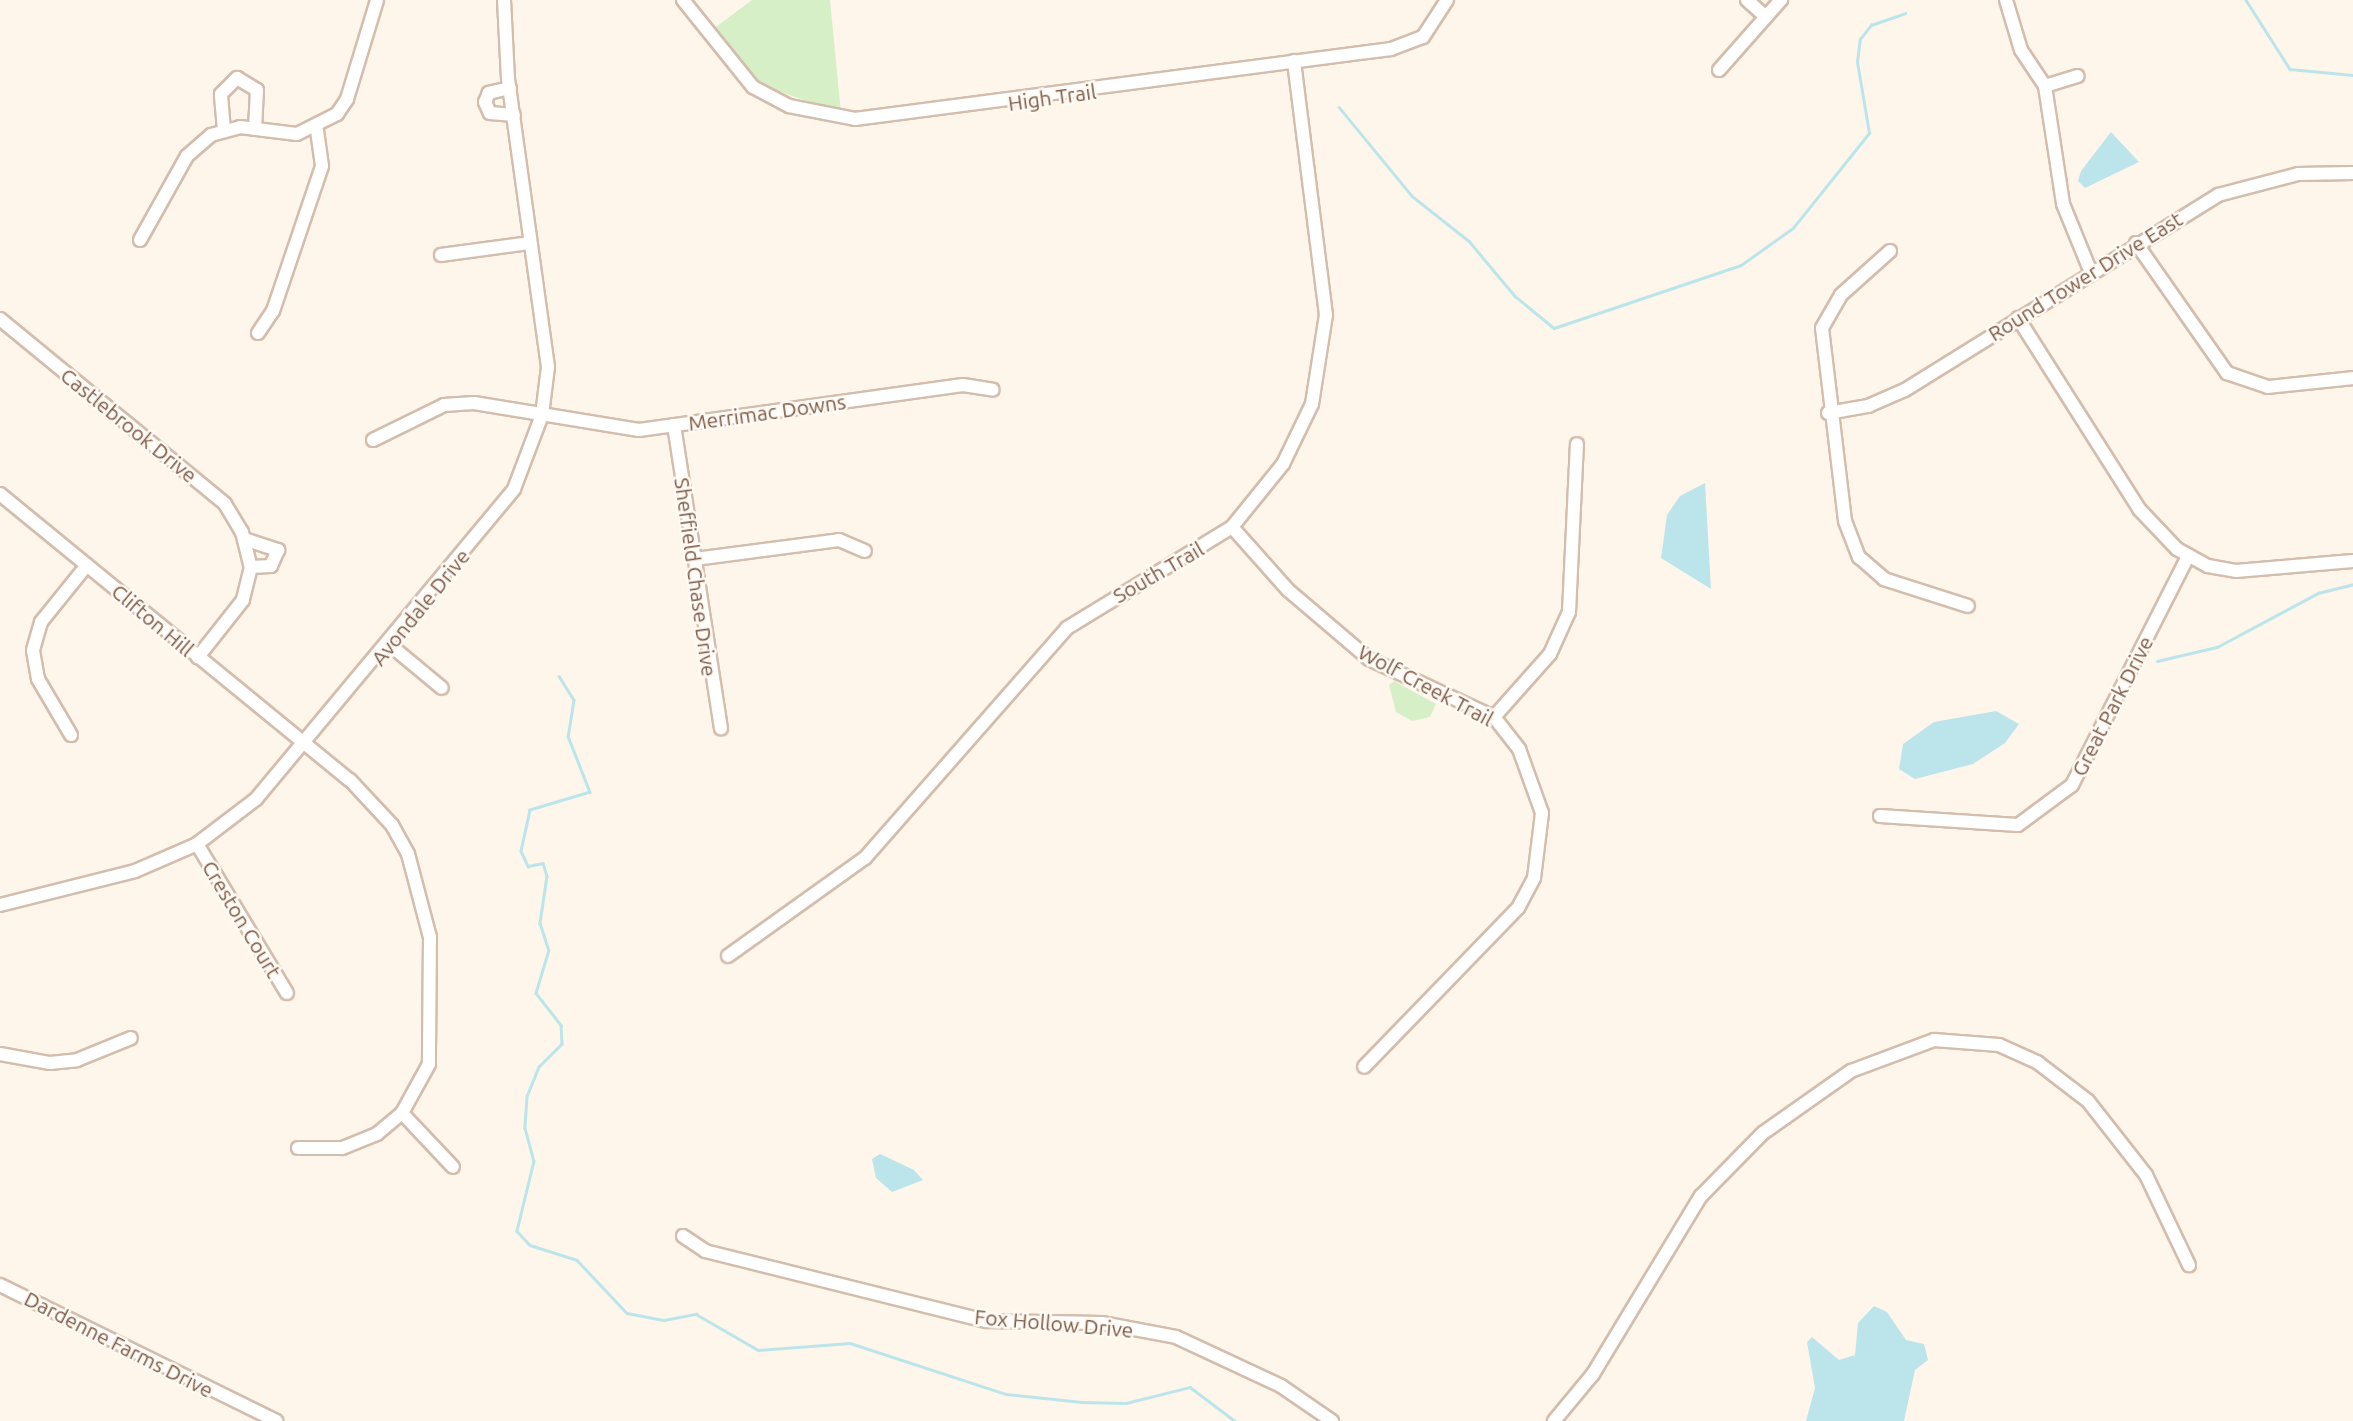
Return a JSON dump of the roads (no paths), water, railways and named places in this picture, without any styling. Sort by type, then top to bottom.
[{"type":"street","points":[[140,240],[187,156],[224,130],[255,129],[283,135],[317,130],[347,99],[377,0]]},
{"type":"street","name":"Avondale Drive","points":[[0,905],[135,871],[197,844],[256,799],[390,645],[514,489],[542,415],[548,367],[510,88],[504,0]]},
{"type":"street","name":"High Trail","points":[[683,0],[753,87],[830,117],[933,113],[1407,45],[1438,22],[1447,1]]},
{"type":"street","points":[[1747,0],[1765,16]]},
{"type":"street","points":[[1719,70],[1780,0]]},
{"type":"street","points":[[2006,0],[2021,50],[2045,86],[2063,204],[2090,270]]},
{"type":"street","name":"South Trail","points":[[728,956],[865,858],[1067,628],[1232,527],[1300,434],[1324,342],[1326,289],[1294,61]]},
{"type":"street","points":[[2045,86],[2078,76]]},
{"type":"street","points":[[224,130],[221,94],[237,78],[257,90],[255,129]]},
{"type":"street","points":[[510,88],[489,93],[485,103],[490,113],[514,115]]},
{"type":"street","points":[[258,333],[273,311],[322,166],[317,130]]},
{"type":"street","name":"Round Tower Drive East","points":[[1828,413],[1887,399],[2090,270],[2243,185],[2298,173],[2353,173]]},
{"type":"street","points":[[441,256],[530,243]]},
{"type":"street","points":[[2136,243],[2227,373],[2268,387],[2353,377]]},
{"type":"street","points":[[1890,251],[1842,295],[1822,328],[1828,413],[1845,522],[1859,557],[1884,579],[1968,606]]},
{"type":"street","points":[[2018,318],[2139,509],[2188,556],[2223,570],[2260,572],[2353,561]]},
{"type":"street","name":"Castlebrook Drive","points":[[0,319],[225,505],[247,540],[251,567],[243,600],[198,657]]},
{"type":"street","name":"Merrimac Downs","points":[[373,440],[444,405],[474,403],[609,429],[674,425],[963,385],[993,390]]},
{"type":"street","name":"Sheffield Chase Drive","points":[[674,425],[721,728]]},
{"type":"street","points":[[1494,717],[1549,654],[1569,612],[1577,444]]},
{"type":"street","name":"Clifton Hill","points":[[0,494],[306,744],[392,825],[419,882],[430,937],[431,1042],[422,1082],[402,1113]]},
{"type":"street","name":"Wolf Creek Trail","points":[[1232,527],[1288,590],[1368,659],[1494,717],[1519,749],[1542,813],[1534,878],[1501,930],[1364,1067]]},
{"type":"street","points":[[247,540],[278,550],[271,566],[251,567]]},
{"type":"street","points":[[695,559],[839,540],[864,551]]},
{"type":"street","name":"Great Park Drive","points":[[1880,816],[2018,825],[2072,785],[2188,556]]},
{"type":"street","points":[[71,735],[37,679],[33,650],[41,622],[86,565]]},
{"type":"street","points":[[390,645],[442,688]]},
{"type":"street","name":"Creston Court","points":[[197,844],[286,993]]},
{"type":"street","points":[[0,1054],[50,1063],[77,1060],[131,1038]]},
{"type":"street","points":[[1554,1421],[1592,1374],[1701,1196],[1763,1133],[1851,1071],[1934,1040],[1999,1045],[2037,1062],[2088,1101],[2146,1175],[2189,1265]]},
{"type":"street","points":[[298,1148],[363,1141],[402,1113],[453,1167]]},
{"type":"street","name":"Fox Hollow Drive","points":[[683,1236],[705,1251],[986,1321],[1102,1323],[1176,1337],[1281,1386],[1332,1421]]},
{"type":"street","name":"Dardenne Farms Drive","points":[[0,1285],[276,1421]]},
{"type":"water","points":[[2111,132],[2139,162],[2085,188],[2078,181],[2081,171]]},
{"type":"water","points":[[1705,483],[1711,589],[1661,558],[1667,515],[1680,496]]},
{"type":"water","points":[[1996,711],[2019,724],[2005,743],[1973,764],[1915,779],[1899,769],[1903,744],[1934,722]]},
{"type":"water","points":[[880,1154],[914,1170],[923,1180],[892,1192],[876,1178],[872,1159]]},
{"type":"water","points":[[1874,1306],[1887,1312],[1906,1340],[1924,1344],[1928,1360],[1915,1370],[1904,1421],[1806,1421],[1815,1388],[1807,1342],[1812,1337],[1839,1360],[1855,1355],[1858,1323]]},
{"type":"waterway","points":[[2246,0],[2290,69],[2353,75]]},
{"type":"waterway","points":[[1339,107],[1412,196],[1469,241],[1515,296],[1554,328],[1741,265],[1793,228],[1869,133],[1857,62],[1860,39],[1871,25],[1905,13]]},
{"type":"waterway","points":[[2157,661],[2217,647],[2318,593],[2353,584]]},
{"type":"waterway","points":[[559,676],[574,700],[568,736],[590,792],[530,810],[521,851],[528,866],[543,863],[547,876],[540,923],[549,950],[536,993],[561,1025],[562,1044],[539,1067],[527,1097],[525,1128],[534,1161],[517,1231],[530,1245],[577,1260],[627,1313],[664,1320],[696,1314],[758,1350],[850,1343],[1006,1394],[1082,1402],[1126,1403],[1190,1387],[1235,1421]]}]
